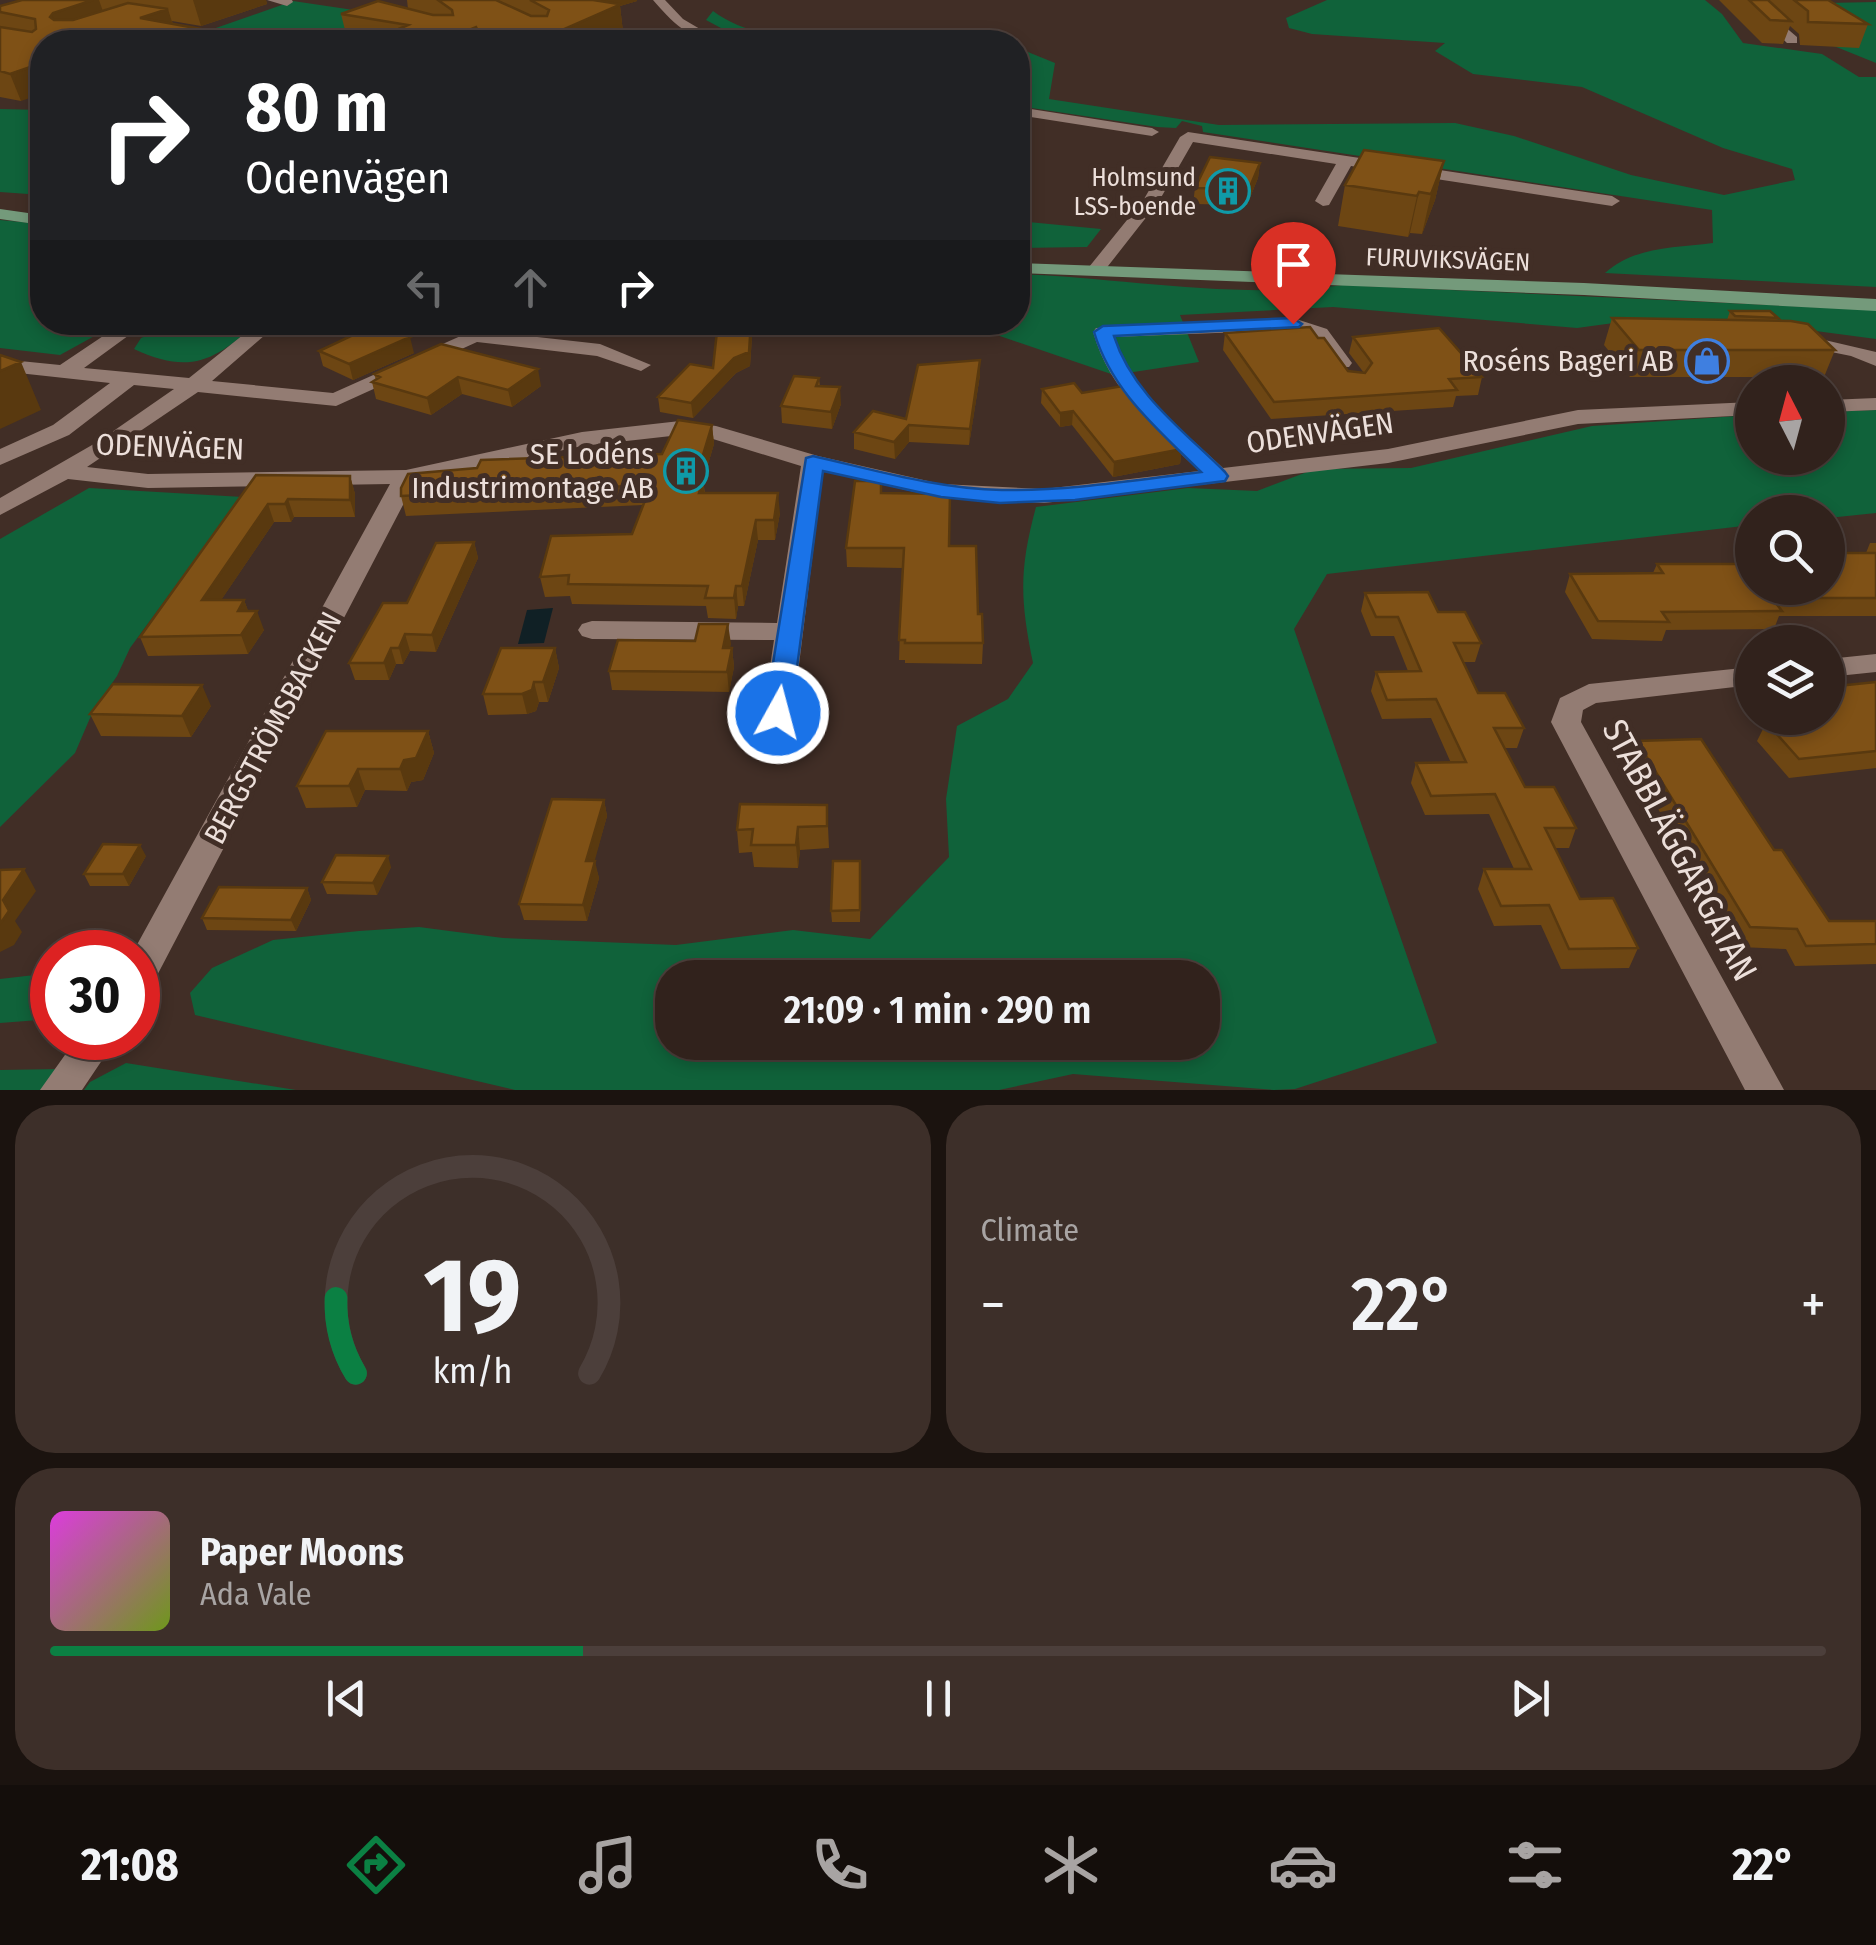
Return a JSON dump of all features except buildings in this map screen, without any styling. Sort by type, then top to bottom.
[{"type":"main road","points":[[0,214],[30,218]]},
{"type":"main road","name":"FURUVIKSVÄGEN","points":[[1030,268],[1876,305]]},
{"type":"street","points":[[659,0],[679,22],[694,30]]},
{"type":"street","points":[[1747,0],[1792,40]]},
{"type":"street","points":[[1030,113],[1152,132]]},
{"type":"street","points":[[1095,271],[1151,201],[1188,137],[1346,161],[1409,176],[1612,201]]},
{"type":"street","points":[[1323,201],[1346,161]]},
{"type":"street","points":[[1218,476],[1132,391],[1112,362],[1103,332],[1302,325],[1320,333],[1355,382]]},
{"type":"street","points":[[64,372],[119,335]]},
{"type":"street","points":[[0,508],[66,472],[192,386],[255,335]]},
{"type":"street","points":[[0,365],[336,400],[474,336],[600,350],[641,364]]},
{"type":"street","points":[[1772,339],[1823,344],[1857,351],[1876,360]]},
{"type":"street","points":[[0,458],[60,430],[130,378]]},
{"type":"street","points":[[1845,405],[1876,404]]},
{"type":"street","name":"ODENVÄGEN","points":[[66,472],[148,481],[406,477],[582,439],[665,428],[716,433],[813,462],[941,491],[1000,496],[1075,494],[1388,456],[1578,417],[1735,410]]},
{"type":"street","points":[[778,713],[813,462]]},
{"type":"street","name":"BERGSTRÖMSBACKEN","points":[[160,942],[406,477]]},
{"type":"street","points":[[592,630],[788,632]]},
{"type":"street","points":[[1845,666],[1876,663]]},
{"type":"street","name":"STABBLÄGGARGATAN","points":[[1735,678],[1589,694],[1570,704],[1566,722],[1766,1090]]},
{"type":"street","points":[[60,1090],[82,1060]]},
{"type":"green space","points":[[1327,0],[1705,0],[1722,14],[1743,43],[1822,54],[1859,77],[1876,77],[1876,287],[1605,273],[1642,253],[1713,243],[1712,210],[1203,132],[1202,126],[1182,121],[1176,128],[1157,127],[1030,108],[1030,53],[1055,63],[1049,99],[1219,125],[1455,123],[1514,136],[1631,175],[1724,195],[1795,180],[1792,169],[1723,148],[1582,87],[1473,74],[1435,51],[1445,43],[1312,34],[1289,28],[1286,18]]},
{"type":"green space","points":[[293,1],[394,16],[356,30],[210,30]]},
{"type":"green space","points":[[1876,2],[1876,63],[1824,42],[1826,3]]},
{"type":"green space","points":[[713,11],[751,30],[725,30],[706,20]]},
{"type":"green space","points":[[0,109],[30,110],[30,194],[0,192]]},
{"type":"green space","points":[[0,220],[30,223],[30,335],[96,335],[60,355],[0,348]]},
{"type":"green space","points":[[1030,222],[1101,229],[1087,247],[1030,248]]},
{"type":"green space","points":[[1030,275],[1222,289],[1343,285],[1876,310],[1876,339],[1740,321],[1621,322],[1577,328],[1333,307],[1180,315],[1199,362],[1114,375],[997,335],[1030,335]]},
{"type":"green space","points":[[242,335],[214,355],[186,362],[134,349],[141,338]]},
{"type":"green space","points":[[1876,410],[1876,513],[1845,516],[1845,495],[1735,495],[1735,527],[1327,574],[1294,629],[1437,1043],[1295,1089],[1073,1074],[999,1090],[515,1090],[195,1015],[190,993],[212,968],[273,940],[419,927],[503,938],[676,945],[793,930],[870,939],[949,857],[946,799],[957,726],[1008,699],[1033,663],[1023,585],[1036,507],[1188,488],[1257,491],[1315,469],[1411,468],[1592,426],[1735,416],[1735,475],[1845,475],[1845,411]]},
{"type":"green space","points":[[89,488],[243,497],[234,520],[199,554],[130,648],[93,711],[75,753],[0,827],[0,539]]},
{"type":"green space","points":[[30,976],[30,1021],[0,1023],[0,979]]},
{"type":"green space","points":[[126,1063],[296,1090],[84,1090],[90,1082]]},
{"type":"green space","points":[[62,1069],[44,1090],[0,1090],[0,1070]]},
{"type":"shaded area","points":[[553,608],[544,643],[518,644],[527,610]]},
{"type":"place","name":"Holmsund LSS-boende","points":[[1228,191]]},
{"type":"place","name":"Roséns Bageri AB","points":[[1707,361]]},
{"type":"place","name":"SE Lodéns Industrimontage AB","points":[[686,471]]},
{"type":"route","points":[[778,713],[813,462],[941,491],[1000,496],[1075,494],[1218,476],[1132,391],[1112,362],[1103,332],[1293,324]]}]
